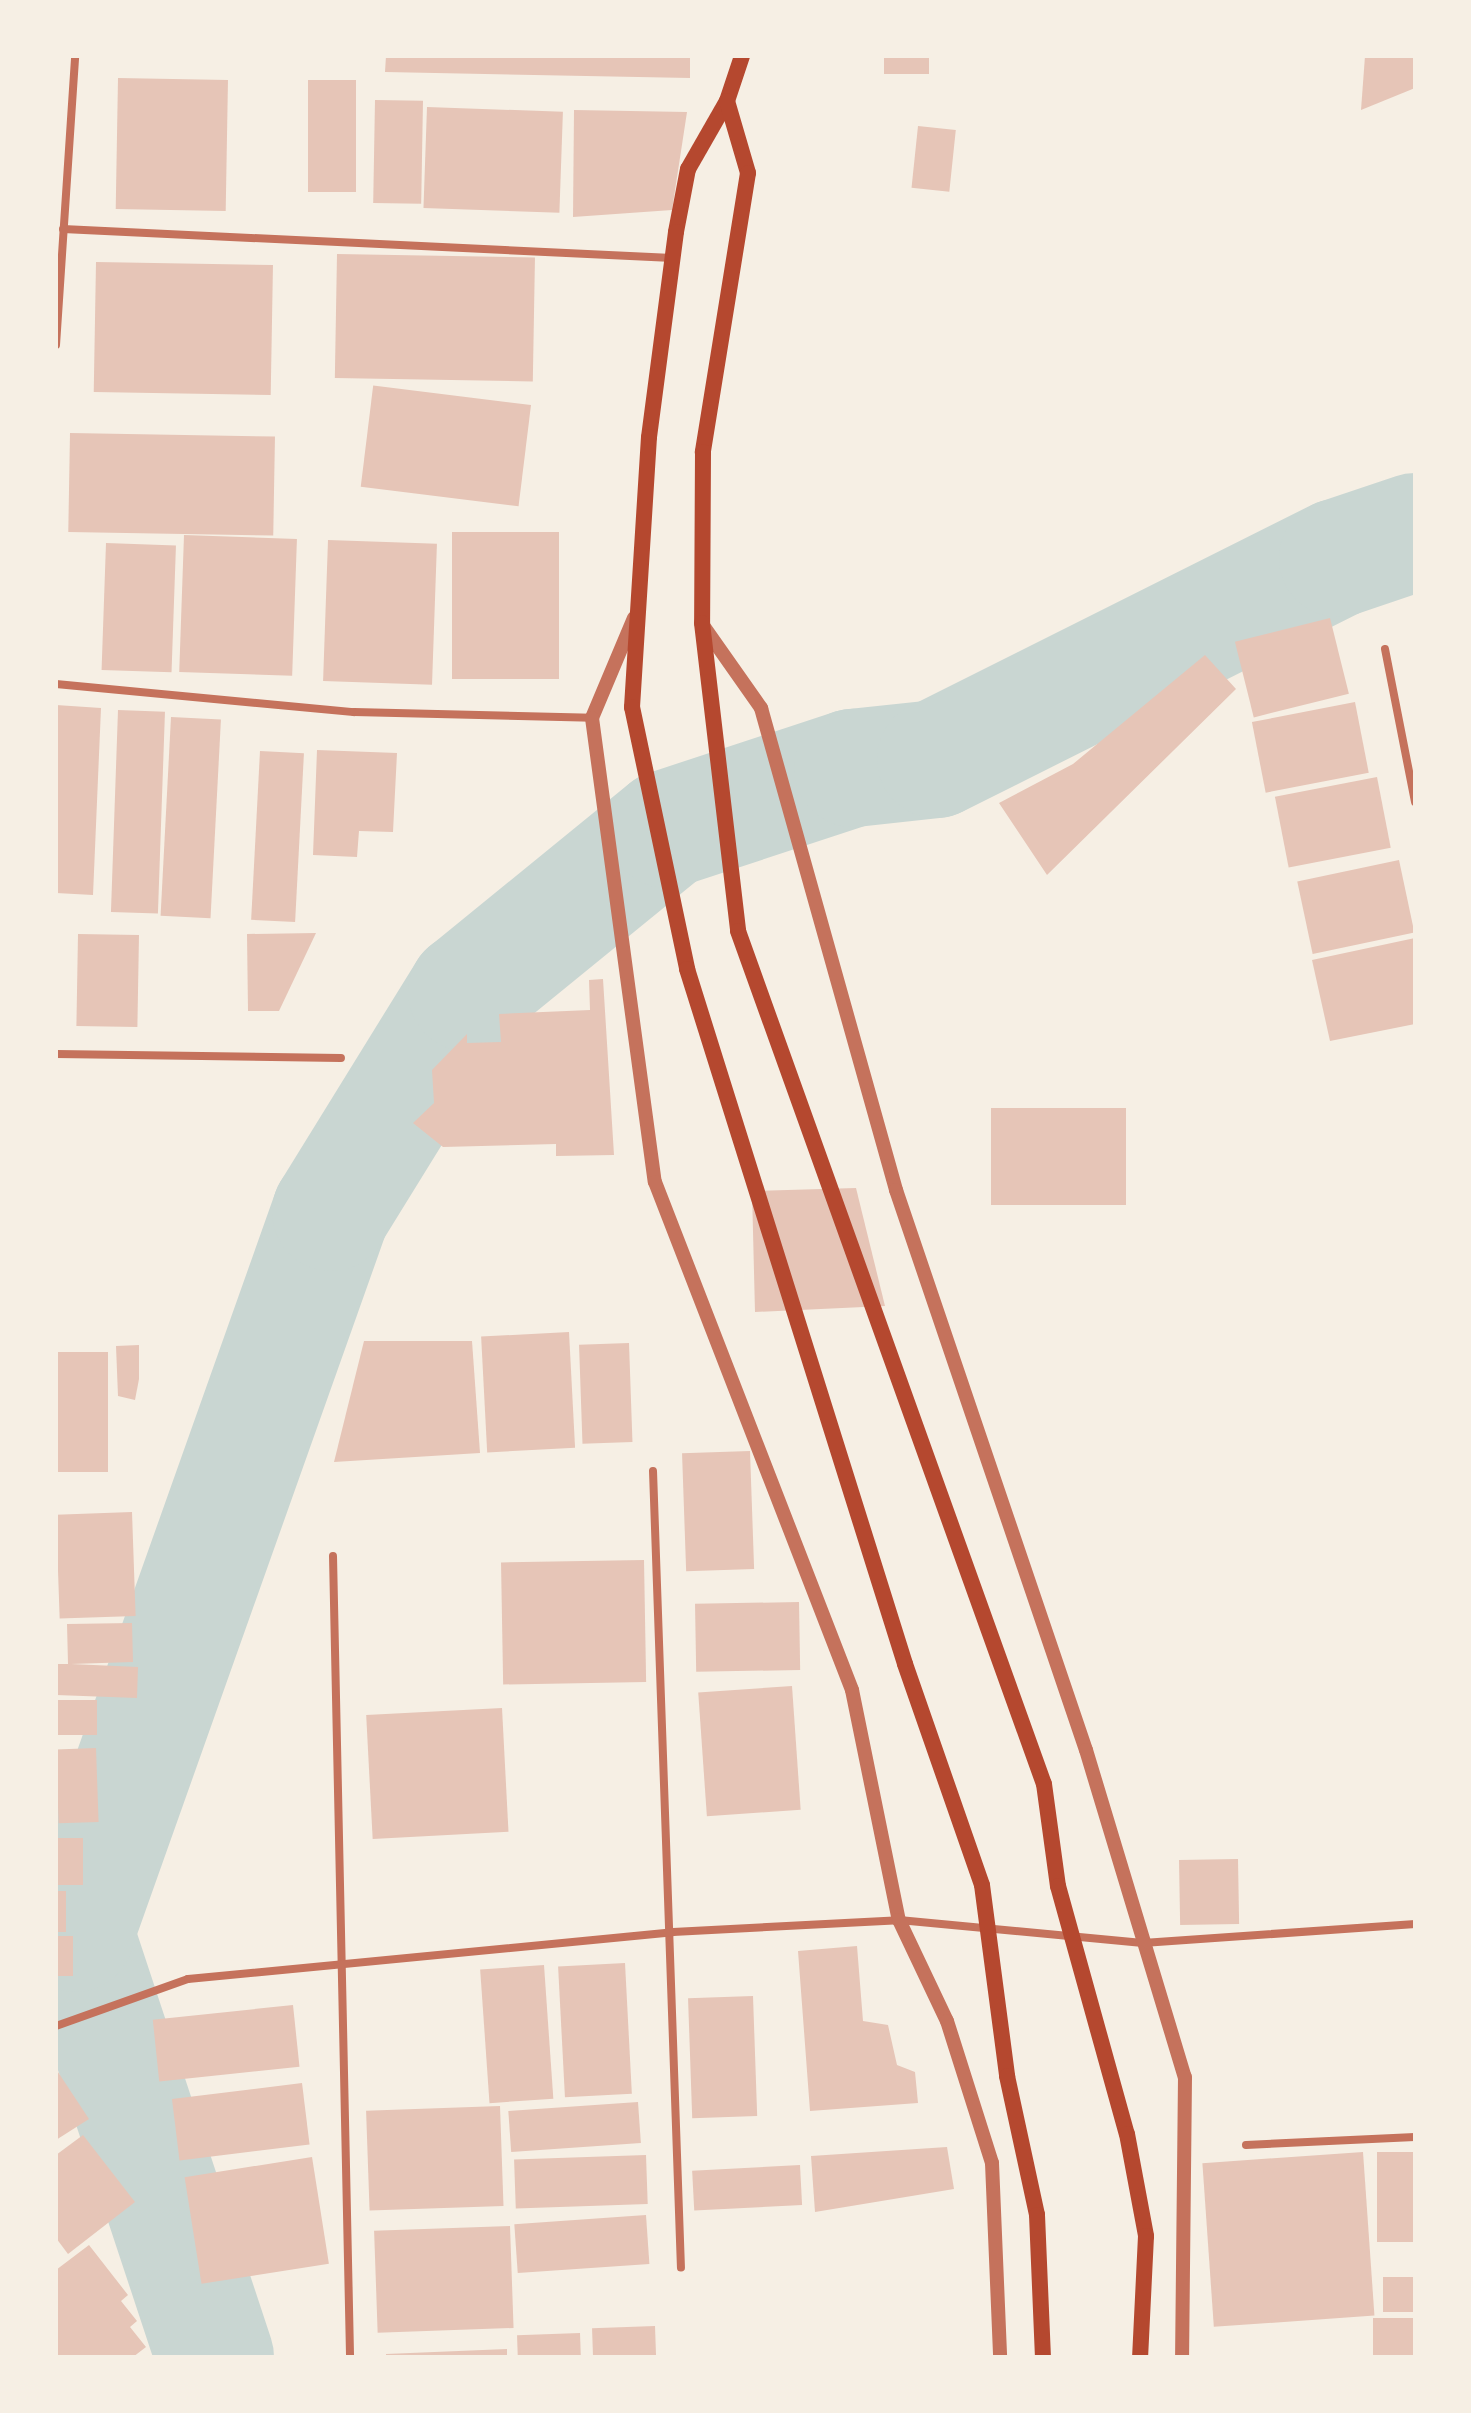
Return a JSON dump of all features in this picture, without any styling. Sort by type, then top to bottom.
[{"type":"main road","points":[[742,56],[727,101],[688,169],[672,258],[634,618],[632,707],[687,969],[982,1885],[1007,2076],[1037,2215],[1043,2357]]},
{"type":"main road","points":[[727,101],[748,173],[703,452],[702,623],[738,931],[1044,1784],[1058,1886],[1127,2134],[1146,2236],[1140,2357]]},
{"type":"street","points":[[56,345],[75,56]]},
{"type":"street","points":[[63,229],[672,258]]},
{"type":"street","points":[[634,618],[592,718],[655,1182],[852,1690],[899,1920],[947,2021],[992,2163],[1000,2357]]},
{"type":"street","points":[[702,623],[761,708],[896,1190],[1086,1750],[1185,2077],[1182,2357]]},
{"type":"street","points":[[1385,649],[1415,802]]},
{"type":"street","points":[[56,684],[354,712],[592,718]]},
{"type":"street","points":[[56,1054],[341,1058]]},
{"type":"street","points":[[653,1471],[673,1932],[681,2268]]},
{"type":"street","points":[[333,1556],[345,1969],[350,2357]]},
{"type":"street","points":[[56,2026],[188,1979],[345,1969],[673,1932],[899,1920],[1143,1943],[1415,1924]]},
{"type":"street","points":[[1246,2145],[1415,2137]]},
{"type":"building","points":[[386,56],[690,56],[690,78],[385,72]]},
{"type":"building","points":[[884,56],[929,56],[929,74],[884,74]]},
{"type":"building","points":[[1365,56],[1415,56],[1415,88],[1361,110]]},
{"type":"building","points":[[118,78],[228,80],[226,211],[116,209]]},
{"type":"building","points":[[308,80],[356,80],[356,192],[308,192]]},
{"type":"building","points":[[375,100],[423,101],[421,204],[373,203]]},
{"type":"building","points":[[427,107],[563,112],[559,213],[423,208]]},
{"type":"building","points":[[574,110],[687,112],[672,210],[573,217]]},
{"type":"building","points":[[918,126],[956,130],[949,192],[912,188]]},
{"type":"building","points":[[337,254],[535,257],[533,381],[335,378]]},
{"type":"building","points":[[96,262],[273,265],[271,395],[94,392]]},
{"type":"building","points":[[373,386],[531,405],[519,506],[361,487]]},
{"type":"building","points":[[70,433],[275,437],[273,536],[68,532]]},
{"type":"building","points":[[452,532],[559,532],[559,679],[452,679]]},
{"type":"building","points":[[184,535],[297,539],[292,676],[179,672]]},
{"type":"building","points":[[328,540],[437,544],[432,685],[323,681]]},
{"type":"building","points":[[106,543],[176,545],[172,672],[102,670]]},
{"type":"building","points":[[1330,618],[1349,694],[1254,717],[1235,642]]},
{"type":"building","points":[[1205,655],[1236,689],[1047,875],[999,803],[1073,764]]},
{"type":"building","points":[[1355,702],[1369,773],[1266,793],[1252,722]]},
{"type":"building","points":[[56,705],[101,708],[93,895],[56,893]]},
{"type":"building","points":[[118,710],[165,712],[158,914],[111,912]]},
{"type":"building","points":[[171,717],[221,720],[211,918],[161,916]]},
{"type":"building","points":[[317,750],[397,753],[393,832],[359,831],[357,857],[313,855]]},
{"type":"building","points":[[260,751],[304,753],[295,922],[251,920]]},
{"type":"building","points":[[1377,777],[1391,848],[1289,868],[1275,797]]},
{"type":"building","points":[[1399,860],[1414,932],[1313,954],[1297,882]]},
{"type":"building","points":[[316,933],[279,1011],[248,1011],[247,934]]},
{"type":"building","points":[[78,934],[139,935],[137,1027],[76,1026]]},
{"type":"building","points":[[1415,938],[1415,1024],[1330,1041],[1312,960]]},
{"type":"building","points":[[603,979],[614,1155],[556,1156],[556,1144],[443,1147],[413,1123],[434,1103],[432,1070],[467,1034],[467,1043],[501,1042],[499,1014],[590,1010],[589,980]]},
{"type":"building","points":[[991,1108],[1126,1108],[1126,1205],[991,1205]]},
{"type":"building","points":[[856,1188],[885,1306],[755,1312],[752,1191]]},
{"type":"building","points":[[569,1332],[575,1448],[487,1452],[481,1337]]},
{"type":"building","points":[[364,1341],[472,1341],[480,1453],[334,1462]]},
{"type":"building","points":[[629,1343],[632,1442],[582,1444],[579,1345]]},
{"type":"building","points":[[139,1345],[139,1379],[135,1400],[118,1396],[116,1346]]},
{"type":"building","points":[[56,1352],[108,1352],[108,1472],[56,1472]]},
{"type":"building","points":[[750,1451],[754,1569],[686,1571],[682,1453]]},
{"type":"building","points":[[132,1512],[136,1616],[60,1619],[56,1515]]},
{"type":"building","points":[[644,1560],[646,1682],[503,1684],[501,1562]]},
{"type":"building","points":[[799,1602],[800,1670],[696,1672],[695,1604]]},
{"type":"building","points":[[132,1623],[133,1662],[71,1664],[138,1667],[137,1698],[56,1695],[56,1664],[68,1664],[67,1624]]},
{"type":"building","points":[[792,1686],[801,1810],[707,1816],[698,1693]]},
{"type":"building","points":[[56,1700],[97,1700],[97,1735],[56,1735]]},
{"type":"building","points":[[502,1708],[508,1832],[373,1839],[366,1715]]},
{"type":"building","points":[[96,1748],[99,1822],[59,1823],[56,1749]]},
{"type":"building","points":[[56,1838],[83,1838],[83,1885],[56,1885]]},
{"type":"building","points":[[1238,1859],[1239,1924],[1180,1925],[1179,1860]]},
{"type":"building","points":[[56,1891],[66,1891],[66,1932],[56,1932]]},
{"type":"building","points":[[56,1936],[73,1936],[73,1976],[56,1976]]},
{"type":"building","points":[[857,1946],[863,2021],[888,2025],[897,2065],[915,2072],[918,2103],[810,2111],[798,1951]]},
{"type":"building","points":[[625,1963],[632,2094],[565,2097],[558,1967]]},
{"type":"building","points":[[544,1965],[553,2099],[490,2103],[480,1969]]},
{"type":"building","points":[[753,1996],[757,2116],[692,2118],[688,1998]]},
{"type":"building","points":[[293,2005],[299,2067],[159,2081],[153,2020]]},
{"type":"building","points":[[56,2069],[89,2119],[56,2140]]},
{"type":"building","points":[[302,2083],[310,2145],[180,2161],[172,2099]]},
{"type":"building","points":[[638,2102],[641,2143],[511,2152],[508,2111]]},
{"type":"building","points":[[500,2106],[503,2206],[370,2211],[366,2111]]},
{"type":"building","points":[[83,2135],[135,2202],[68,2254],[56,2238],[56,2155]]},
{"type":"building","points":[[947,2147],[954,2189],[815,2212],[811,2156]]},
{"type":"building","points":[[1363,2152],[1374,2316],[1214,2327],[1202,2163]]},
{"type":"building","points":[[1377,2152],[1415,2152],[1415,2242],[1377,2242]]},
{"type":"building","points":[[646,2155],[648,2204],[516,2209],[514,2160]]},
{"type":"building","points":[[312,2157],[329,2264],[201,2284],[185,2177]]},
{"type":"building","points":[[800,2165],[802,2205],[694,2211],[692,2171]]},
{"type":"building","points":[[646,2215],[649,2264],[518,2273],[514,2224]]},
{"type":"building","points":[[510,2226],[514,2328],[378,2333],[374,2231]]},
{"type":"building","points":[[89,2245],[128,2295],[121,2301],[137,2321],[130,2327],[146,2347],[133,2357],[56,2357],[56,2270]]},
{"type":"building","points":[[1383,2277],[1415,2277],[1415,2312],[1383,2312]]},
{"type":"building","points":[[1373,2318],[1415,2318],[1415,2357],[1373,2357]]},
{"type":"building","points":[[655,2326],[656,2357],[593,2357],[592,2328]]},
{"type":"building","points":[[580,2333],[581,2357],[518,2357],[517,2335]]},
{"type":"building","points":[[507,2349],[507,2357],[386,2357],[386,2354]]},
{"type":"waterway","points":[[215,2357],[75,1933],[331,1212],[467,992],[667,829],[853,768],[936,759],[1338,558],[1415,532]]}]
